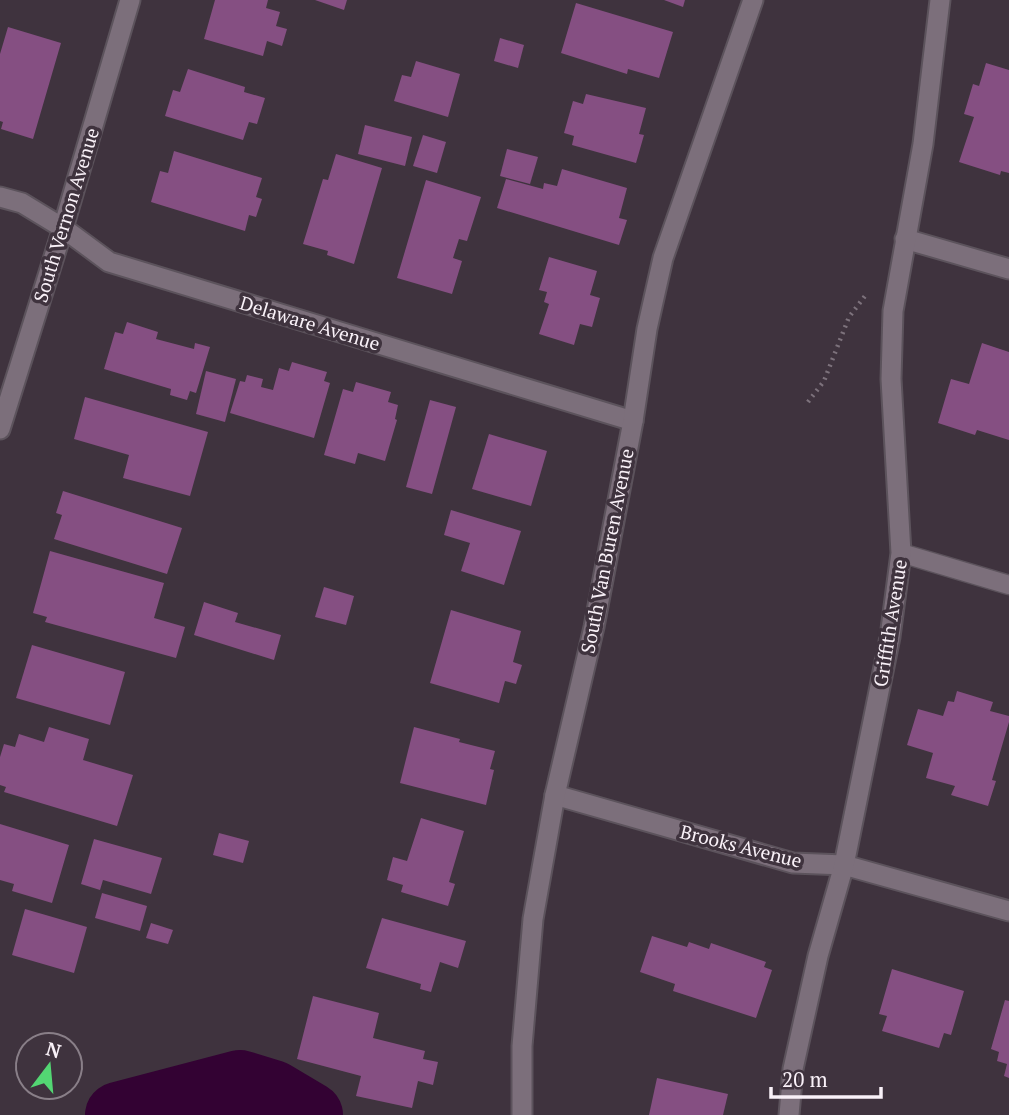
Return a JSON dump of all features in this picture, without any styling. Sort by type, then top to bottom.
[{"type":"street","name":"South Vernon Avenue","points":[[0,429],[130,0]]},
{"type":"street","name":"South Van Buren Avenue","points":[[522,1115],[522,1046],[533,919],[555,794],[594,627],[648,329],[663,258],[753,0]]},
{"type":"street","name":"Griffith Avenue","points":[[789,1115],[793,1069],[815,968],[844,865],[890,637],[901,553],[891,379],[892,311],[923,144],[940,0]]},
{"type":"street","name":"Delaware Avenue","points":[[0,197],[22,203],[63,228],[109,262],[633,421]]},
{"type":"street","points":[[905,239],[1009,269]]},
{"type":"street","name":"Brooks Avenue","points":[[555,794],[793,863],[844,865],[1009,911]]},
{"type":"lane","points":[[901,553],[1009,585]]},
{"type":"path","points":[[808,402],[824,381],[849,317],[869,291]]},
{"type":"building","points":[[215,0],[268,0],[266,8],[280,12],[276,26],[287,29],[282,46],[267,41],[263,56],[204,39]]},
{"type":"building","points":[[315,0],[347,0],[344,10]]},
{"type":"building","points":[[664,0],[685,0],[683,7]]},
{"type":"building","points":[[576,3],[673,32],[659,78],[628,69],[627,74],[561,53]]},
{"type":"building","points":[[8,27],[61,43],[33,139],[1,129],[0,54]]},
{"type":"building","points":[[500,38],[524,45],[518,68],[494,61]]},
{"type":"building","points":[[416,61],[460,74],[448,117],[394,101],[402,75],[411,77]]},
{"type":"building","points":[[986,63],[1009,70],[1009,173],[1001,171],[1000,175],[959,162],[974,117],[964,114],[973,84],[979,86]]},
{"type":"building","points":[[188,69],[245,87],[244,92],[265,98],[257,124],[249,122],[243,140],[165,116],[173,90],[180,92]]},
{"type":"building","points":[[586,94],[646,108],[639,134],[644,135],[636,163],[572,145],[574,136],[564,133],[573,101],[583,104]]},
{"type":"building","points":[[365,125],[412,137],[405,166],[358,154]]},
{"type":"building","points":[[423,135],[446,142],[437,173],[413,166]]},
{"type":"building","points":[[507,149],[538,157],[530,184],[500,176]]},
{"type":"building","points":[[174,151],[262,178],[256,197],[262,199],[256,217],[249,215],[245,231],[151,202],[160,171],[168,173]]},
{"type":"building","points":[[336,154],[382,168],[354,264],[327,255],[328,251],[303,244],[323,179],[328,180]]},
{"type":"building","points":[[562,169],[627,188],[619,218],[627,220],[619,245],[497,208],[506,179],[543,189],[544,183],[557,186]]},
{"type":"building","points":[[426,180],[481,197],[467,241],[459,239],[453,258],[462,261],[452,294],[397,278]]},
{"type":"building","points":[[549,257],[597,271],[590,295],[600,298],[592,327],[580,324],[574,345],[539,334],[549,304],[544,302],[547,292],[539,290]]},
{"type":"building","points":[[127,322],[158,332],[156,339],[194,349],[195,343],[210,347],[196,393],[190,391],[187,400],[170,395],[171,389],[104,369],[115,332],[123,334]]},
{"type":"building","points":[[982,343],[1009,352],[1009,440],[977,430],[975,435],[938,423],[951,379],[969,384]]},
{"type":"building","points":[[292,362],[327,372],[324,381],[330,383],[314,438],[230,413],[240,381],[245,382],[247,375],[263,379],[261,387],[273,390],[279,368],[289,371]]},
{"type":"building","points":[[206,371],[236,379],[225,422],[196,414]]},
{"type":"building","points":[[356,382],[391,392],[388,402],[398,405],[397,420],[385,461],[358,453],[355,464],[324,455],[343,389],[353,392]]},
{"type":"building","points":[[85,397],[208,432],[190,496],[123,478],[129,455],[74,439]]},
{"type":"building","points":[[430,400],[456,407],[432,494],[406,487]]},
{"type":"building","points":[[489,434],[547,451],[531,506],[472,489]]},
{"type":"building","points":[[63,491],[182,528],[167,574],[54,539],[62,515],[56,513]]},
{"type":"building","points":[[451,510],[521,531],[504,585],[461,571],[470,543],[444,535]]},
{"type":"building","points":[[50,551],[164,583],[154,618],[185,627],[176,658],[45,622],[47,617],[33,613]]},
{"type":"building","points":[[324,587],[354,596],[346,625],[315,617]]},
{"type":"building","points":[[204,602],[238,613],[235,622],[281,635],[274,660],[194,635]]},
{"type":"building","points":[[451,610],[521,631],[513,662],[522,665],[516,684],[505,681],[499,703],[430,683]]},
{"type":"building","points":[[32,645],[125,672],[110,725],[16,698]]},
{"type":"building","points":[[957,691],[993,702],[990,711],[1009,716],[992,780],[996,781],[988,806],[951,795],[955,786],[926,778],[933,753],[907,745],[918,709],[943,716],[948,701],[954,702]]},
{"type":"building","points":[[49,727],[89,739],[83,760],[133,775],[117,826],[4,792],[6,787],[0,785],[0,757],[4,744],[15,747],[19,734],[44,742]]},
{"type":"building","points":[[414,727],[495,751],[490,769],[494,770],[486,805],[400,783]]},
{"type":"building","points":[[421,818],[464,831],[449,882],[455,884],[448,906],[401,892],[403,885],[387,880],[393,857],[407,861]]},
{"type":"building","points":[[0,824],[69,845],[52,903],[12,891],[14,884],[0,880]]},
{"type":"building","points":[[219,833],[249,841],[243,863],[213,855]]},
{"type":"building","points":[[94,839],[162,858],[151,894],[103,880],[100,890],[81,884]]},
{"type":"building","points":[[102,893],[147,906],[140,931],[95,918]]},
{"type":"building","points":[[25,909],[87,927],[74,973],[12,955]]},
{"type":"building","points":[[382,918],[466,941],[458,968],[440,962],[431,992],[420,989],[421,984],[366,968]]},
{"type":"building","points":[[151,923],[173,930],[168,944],[146,938]]},
{"type":"building","points":[[652,936],[687,947],[689,942],[709,949],[711,943],[766,962],[764,967],[772,970],[756,1018],[673,991],[675,984],[640,972]]},
{"type":"building","points":[[892,969],[964,991],[951,1035],[944,1033],[939,1048],[882,1031],[887,1016],[879,1014]]},
{"type":"building","points":[[313,996],[379,1013],[373,1038],[425,1051],[423,1059],[438,1062],[433,1085],[418,1081],[412,1108],[356,1096],[361,1076],[297,1059]]},
{"type":"building","points":[[1005,1000],[1009,1001],[1009,1078],[1004,1076],[1007,1064],[997,1061],[999,1052],[991,1049]]},
{"type":"building","points":[[657,1078],[728,1094],[723,1115],[649,1115]]},
{"type":"waterway","points":[[118,1115],[240,1083],[273,1093],[310,1115]]}]
